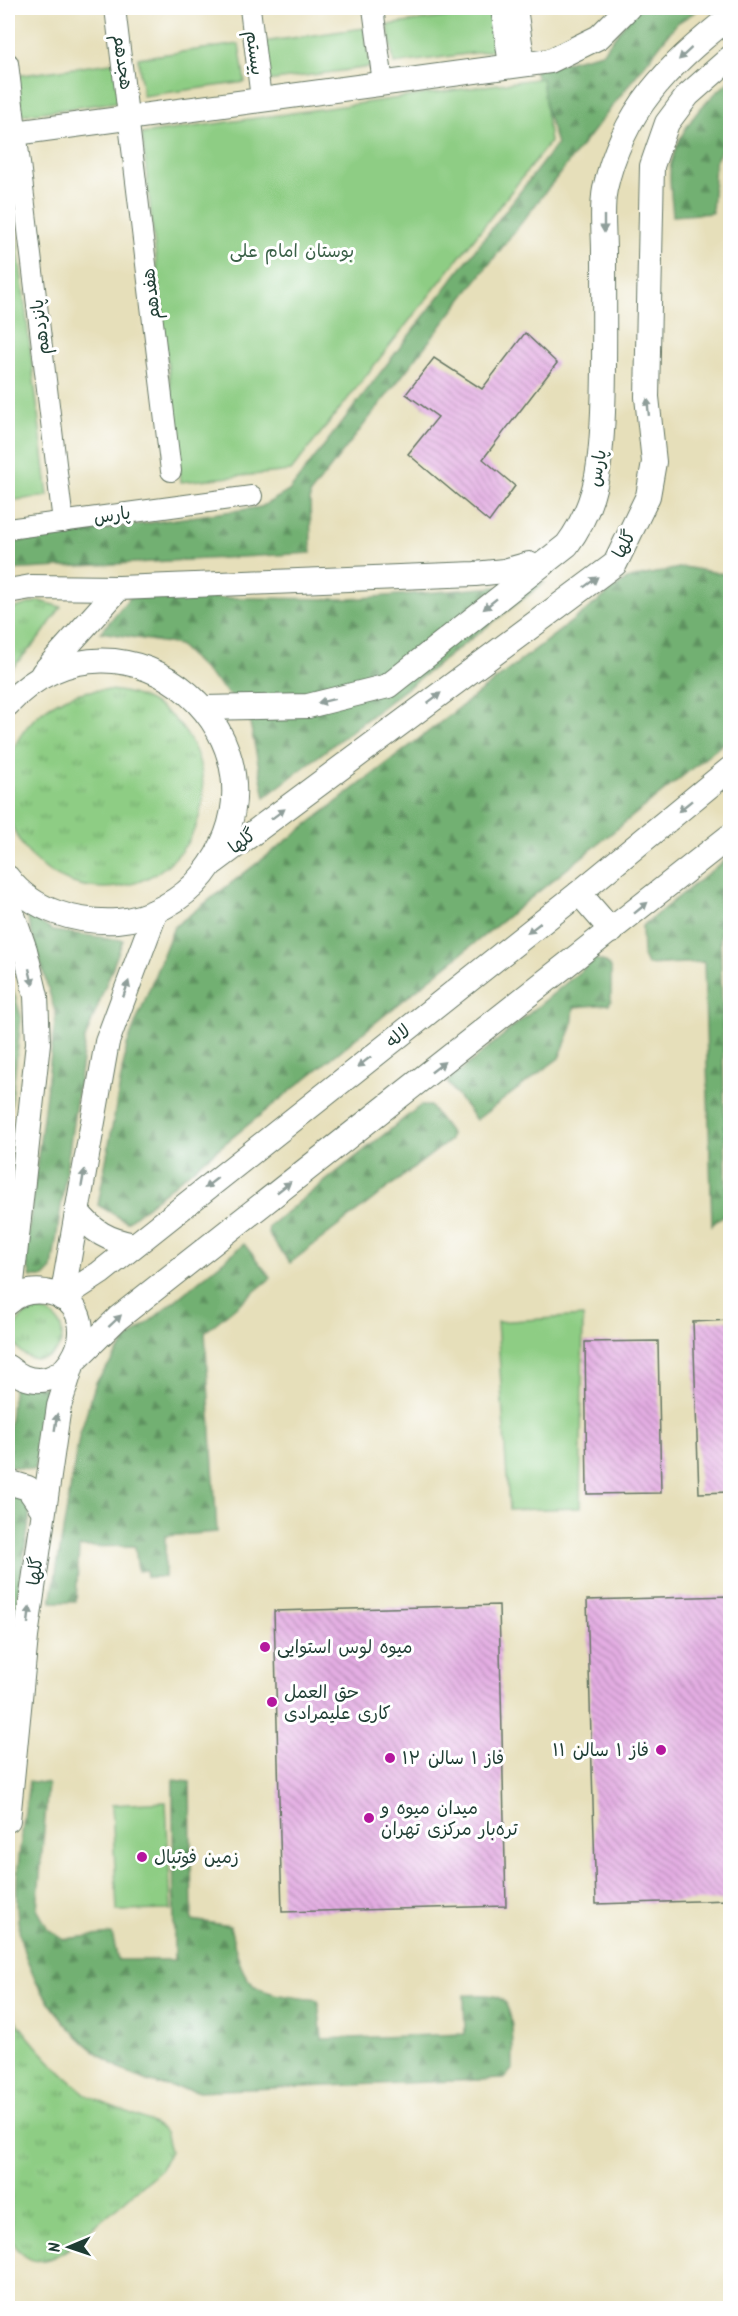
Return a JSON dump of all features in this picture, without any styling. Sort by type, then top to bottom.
[{"type":"street","name":"هجدهم","points":[[115,8],[130,117]]},
{"type":"street","name":"بیستم","points":[[249,8],[261,99]]},
{"type":"street","points":[[373,8],[383,83]]},
{"type":"street","points":[[501,8],[517,65]]},
{"type":"street","points":[[517,8],[517,65]]},
{"type":"street","points":[[12,133],[550,61],[599,37],[628,8]]},
{"type":"street","name":"پارس","points":[[204,708],[308,706],[388,686],[567,545],[582,524],[601,459],[604,384],[604,191],[631,119],[661,76],[699,41],[730,17]]},
{"type":"street","name":"گلها","points":[[214,862],[615,564],[648,496],[654,462],[647,397],[652,166],[668,123],[688,95],[730,58]]},
{"type":"street","name":"پانزدهم","points":[[8,63],[12,133],[63,522]]},
{"type":"street","name":"هفدهم","points":[[130,117],[171,471]]},
{"type":"street","name":"پارس","points":[[8,530],[252,496]]},
{"type":"street","points":[[8,591],[31,586],[119,588],[475,574],[504,571],[529,564]]},
{"type":"street","points":[[8,703],[38,679],[119,588]]},
{"type":"street","points":[[8,878],[36,903],[64,916],[95,922],[116,921],[156,911],[179,898],[198,882],[214,862],[228,830],[234,796],[231,761],[218,728],[204,708],[171,679],[139,665],[104,661],[70,665],[38,679]]},
{"type":"street","name":"لاله","points":[[62,1298],[100,1273],[579,893],[730,769]]},
{"type":"street","points":[[8,1367],[21,1376],[35,1379],[50,1378],[63,1372],[118,1317],[730,836]]},
{"type":"street","points":[[579,893],[612,931]]},
{"type":"street","points":[[8,901],[25,950],[36,996],[38,1043],[9,1302],[35,1291],[62,1298],[107,1042],[156,911]]},
{"type":"street","points":[[77,1211],[90,1228],[100,1235],[134,1245]]},
{"type":"street","name":"گلها","points":[[8,1820],[26,1637],[43,1510],[59,1406],[73,1362],[80,1349],[82,1335],[79,1320],[62,1298]]},
{"type":"street","points":[[8,1482],[28,1488],[43,1510]]},
{"type":"green space","points":[[637,8],[701,8],[677,23],[310,494],[311,553],[8,570],[8,543],[261,507],[289,491],[557,144],[534,70],[602,53]]},
{"type":"green space","points":[[490,11],[495,50],[394,64],[388,25]]},
{"type":"green space","points":[[364,28],[370,67],[268,81],[263,42]]},
{"type":"green space","points":[[239,44],[245,82],[143,96],[138,58]]},
{"type":"green space","points":[[118,62],[123,101],[22,115],[16,76]]},
{"type":"green space","name":"بوستان امام علی","points":[[542,78],[550,142],[291,471],[181,482],[142,134]]},
{"type":"green space","points":[[730,81],[730,134],[715,162],[712,213],[673,216],[671,164],[680,139],[701,107]]},
{"type":"green space","points":[[8,164],[48,496],[8,501]]},
{"type":"green space","points":[[684,567],[730,575],[730,738],[127,1222],[98,1205],[127,1045],[174,927],[627,579]]},
{"type":"green space","points":[[544,583],[265,797],[248,713],[179,645],[101,632],[130,597],[350,599]]},
{"type":"green space","points":[[39,601],[61,607],[41,636],[8,673],[8,610]]},
{"type":"green space","points":[[104,690],[133,694],[151,702],[174,719],[191,742],[199,760],[203,789],[199,818],[191,836],[174,859],[151,876],[133,884],[104,888],[75,884],[57,876],[34,859],[17,836],[9,818],[5,789],[9,760],[17,742],[34,719],[57,702],[75,694]]},
{"type":"green space","points":[[730,856],[730,889],[719,890],[727,1212],[712,1225],[704,962],[647,965],[643,956],[642,926]]},
{"type":"green space","points":[[26,913],[53,931],[123,940],[85,1039],[52,1269],[44,1277],[31,1277],[25,1259],[56,1015]]},
{"type":"green space","points":[[595,959],[605,962],[611,968],[611,1001],[609,1004],[574,1007],[572,1027],[559,1058],[476,1120],[447,1082]]},
{"type":"green space","points":[[8,972],[21,1017],[8,1134]]},
{"type":"green space","points":[[420,1106],[430,1106],[451,1134],[450,1140],[290,1263],[268,1234],[269,1226]]},
{"type":"green space","points":[[244,1244],[271,1278],[205,1332],[217,1532],[165,1536],[165,1577],[147,1577],[146,1570],[138,1571],[135,1546],[79,1547],[76,1602],[51,1602],[79,1437],[96,1382],[127,1340]]},
{"type":"green space","points":[[38,1311],[55,1318],[62,1335],[55,1352],[38,1359],[21,1352],[14,1335],[21,1318]]},
{"type":"green space","points":[[583,1316],[580,1508],[509,1510],[497,1322]]},
{"type":"green space","points":[[14,1383],[46,1387],[35,1470],[8,1466],[8,1437]]},
{"type":"green space","points":[[11,1490],[30,1503],[8,1666],[8,1492]]},
{"type":"green space","points":[[173,1780],[190,1782],[192,1920],[230,1926],[241,1965],[255,1986],[278,1995],[318,2000],[322,2039],[465,2034],[464,1995],[497,1997],[508,2009],[512,2029],[513,2068],[504,2079],[196,2091],[147,2081],[126,2071],[85,2043],[52,2006],[38,1985],[21,1940],[17,1881],[29,1781],[48,1784],[37,1909],[48,1929],[63,1939],[112,1934],[118,1960],[174,1960]]},
{"type":"green space","name":"زمین فوتبال","points":[[166,1802],[171,1910],[117,1911],[112,1805]]},
{"type":"green space","points":[[8,2009],[34,2044],[75,2085],[94,2099],[160,2128],[165,2133],[170,2151],[161,2169],[68,2249],[43,2260],[29,2259],[11,2239]]},
{"type":"building","points":[[525,333],[557,363],[483,459],[515,486],[489,522],[408,454],[438,417],[406,394],[434,358],[482,389]]},
{"type":"building","points":[[730,1320],[730,1492],[699,1493],[693,1322]]},
{"type":"building","points":[[658,1341],[661,1493],[587,1494],[585,1342]]},
{"type":"building","name":"فاز ۱ سالن ۱۱","points":[[730,1596],[730,1900],[596,1904],[587,1600]]},
{"type":"building","name":"فاز ۱ سالن ۱۲","points":[[499,1605],[506,1906],[282,1912],[274,1611]]},
{"type":"place","name":"میوه لوس استوایی","points":[[265,1647]]},
{"type":"place","name":"حق العمل کاری علیمرادی","points":[[272,1702]]},
{"type":"place","name":"فاز ۱ سالن ۱۱","points":[[661,1750]]},
{"type":"place","name":"فاز ۱ سالن ۱۲","points":[[390,1758]]},
{"type":"place","name":"میدان میوه و تره‌بار مرکزی تهران","points":[[369,1818]]},
{"type":"place","name":"زمین فوتبال","points":[[142,1857]]}]
